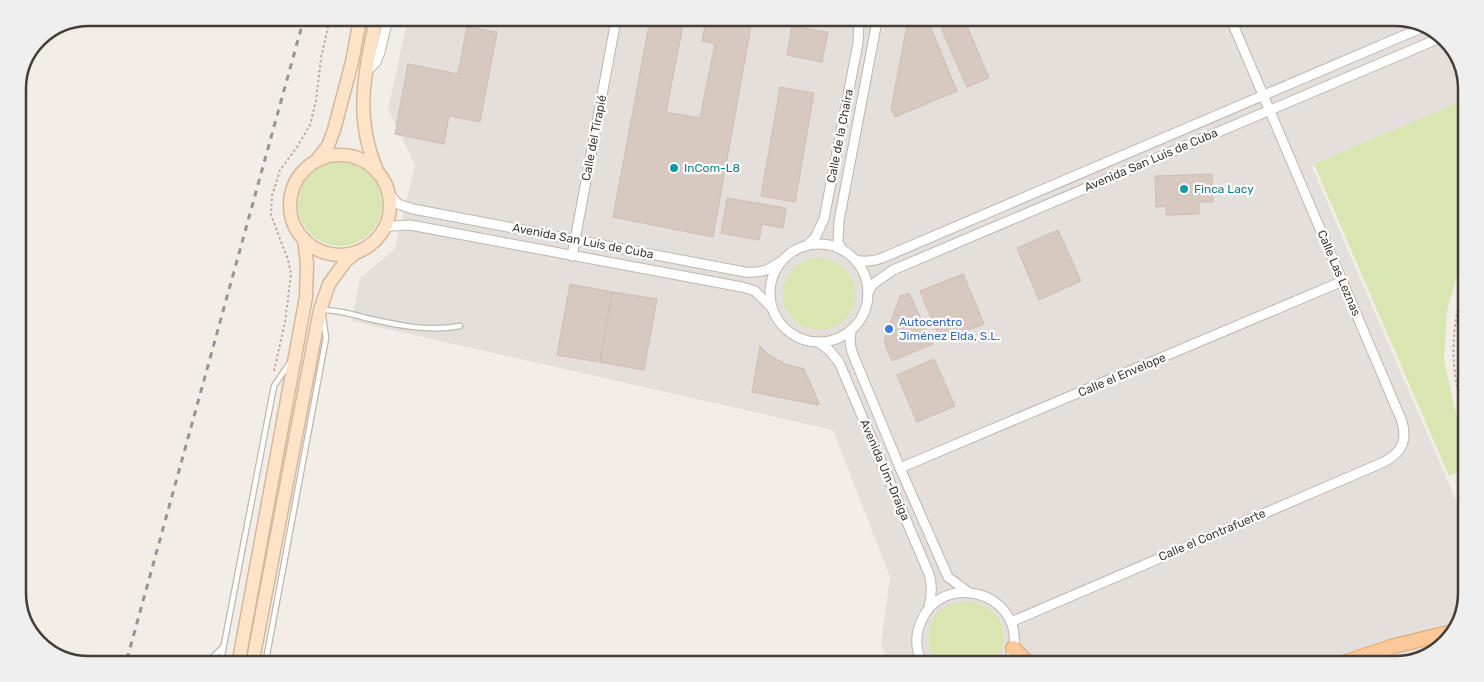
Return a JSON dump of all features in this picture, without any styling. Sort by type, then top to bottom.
[{"type":"main road","points":[[1364,656],[1394,646],[1441,635]]},
{"type":"main road","points":[[1014,648],[1021,656]]},
{"type":"street","points":[[356,252],[342,255],[328,253],[315,248],[296,229],[291,216],[290,203],[292,190],[297,178],[328,146],[350,70],[359,26]]},
{"type":"street","points":[[254,656],[320,310],[330,284],[345,262],[356,252],[372,243],[384,228],[390,211],[389,194],[370,153],[363,120],[362,102],[375,26]]},
{"type":"street","points":[[366,72],[376,62],[386,26]]},
{"type":"street","name":"Calle del Tirapié","points":[[572,256],[615,26]]},
{"type":"street","name":"Calle de la Chaira","points":[[807,245],[815,238],[824,219],[858,43],[859,26]]},
{"type":"street","name":"Calle de la Chaira","points":[[842,250],[838,242],[840,221],[876,26]]},
{"type":"street","name":"Calle Las Leznas","points":[[1234,26],[1401,419],[1404,438]]},
{"type":"street","name":"Avenida San Luis de Cuba","points":[[856,260],[865,262],[887,256],[1265,98],[1417,30]]},
{"type":"street","name":"Avenida San Luis de Cuba","points":[[868,292],[873,284],[893,270],[1434,40]]},
{"type":"street","points":[[316,160],[329,156],[355,157],[377,170]]},
{"type":"street","name":"Avenida San Luis de Cuba","points":[[389,194],[398,204],[413,209],[745,272],[768,270],[780,262]]},
{"type":"street","name":"Avenida San Luis de Cuba","points":[[384,228],[410,226],[742,288],[755,291],[772,308]]},
{"type":"street","points":[[239,656],[306,297],[307,264],[304,239]]},
{"type":"street","points":[[825,244],[842,250],[856,260],[864,275],[868,292],[866,306],[860,319],[851,330],[836,339],[818,342],[803,339],[790,332],[779,321],[772,308],[770,292],[773,276],[780,262],[792,252],[807,245],[825,244]]},
{"type":"street","name":"Calle el Envelope","points":[[900,468],[1343,281]]},
{"type":"street","name":"Avenida Um-Draiga","points":[[851,330],[850,343],[852,352],[948,577],[968,592]]},
{"type":"street","name":"Avenida Um-Draiga","points":[[818,342],[829,350],[839,362],[932,582],[929,608],[921,622],[917,638],[920,656]]},
{"type":"street","name":"Calle el Contrafuerte","points":[[1010,622],[1384,462],[1398,453],[1404,438]]},
{"type":"street","points":[[929,608],[946,596],[957,593],[981,594],[993,600],[1004,610],[1014,632],[1014,648],[1011,656]]},
{"type":"lane","points":[[267,656],[326,338],[324,321],[320,310],[342,312],[404,325],[446,328],[460,326]]},
{"type":"lane","points":[[222,656],[274,386],[297,353]]},
{"type":"lane","points":[[214,656],[224,646]]},
{"type":"path","points":[[273,373],[285,322],[290,274],[288,260],[271,215],[272,196],[280,170],[310,125],[316,100],[318,72],[328,26]]},
{"type":"path","points":[[1458,309],[1454,328],[1454,364],[1458,392]]},
{"type":"shaded area","points":[[406,26],[1395,26],[1419,31],[1433,39],[1451,61],[1457,77],[1458,104],[1312,167],[1458,505],[1458,593],[1453,617],[1447,628],[1430,645],[1411,654],[1395,656],[887,656],[881,645],[890,577],[833,430],[352,321],[360,278],[395,249],[415,165],[388,109]]},
{"type":"green space","points":[[1458,102],[1458,273],[1447,310],[1444,359],[1458,423],[1458,472],[1449,476],[1314,164]]},
{"type":"green space","points":[[340,162],[356,165],[370,174],[379,188],[382,204],[379,220],[370,234],[356,243],[340,246],[324,243],[310,234],[301,220],[298,204],[301,188],[310,174],[324,165]]},
{"type":"green space","points":[[819,258],[833,261],[845,268],[852,280],[855,294],[852,308],[845,320],[833,327],[819,330],[805,327],[793,320],[786,308],[783,294],[786,280],[793,268],[805,261]]},
{"type":"green space","points":[[963,601],[975,603],[986,607],[994,613],[1000,621],[1003,630],[1004,640],[999,656],[933,656],[928,641],[929,630],[936,616],[944,608]]},
{"type":"building","name":"InCom-L8","points":[[649,26],[683,26],[666,112],[700,118],[715,44],[702,41],[705,26],[751,26],[713,237],[613,217]]},
{"type":"building","points":[[792,26],[828,32],[822,62],[787,55]]},
{"type":"building","points":[[907,26],[930,26],[957,91],[895,117],[891,109]]},
{"type":"building","points":[[940,26],[967,26],[989,78],[967,87]]},
{"type":"building","points":[[467,27],[497,32],[480,122],[449,116],[444,144],[395,134],[408,64],[458,74]]},
{"type":"building","points":[[780,87],[814,93],[795,202],[761,196]]},
{"type":"building","name":"Finca Lacy","points":[[1212,174],[1213,202],[1199,202],[1199,214],[1166,215],[1166,206],[1156,207],[1155,176]]},
{"type":"building","points":[[727,198],[786,208],[783,228],[762,224],[759,240],[721,233]]},
{"type":"building","points":[[1058,230],[1081,281],[1039,300],[1017,248]]},
{"type":"building","points":[[963,274],[984,324],[941,341],[920,291]]},
{"type":"building","points":[[570,284],[612,292],[600,362],[557,355]]},
{"type":"building","points":[[612,292],[657,299],[644,370],[600,362]]},
{"type":"building","points":[[909,293],[933,344],[892,361],[884,341],[900,296]]},
{"type":"building","points":[[760,346],[768,354],[785,364],[804,369],[819,403],[818,405],[752,392]]},
{"type":"building","points":[[934,359],[955,406],[917,422],[897,375]]},
{"type":"railway","points":[[128,656],[302,26]]},
{"type":"place","name":"InCom-L8","points":[[674,168]]},
{"type":"place","name":"Finca Lacy","points":[[1184,189]]},
{"type":"place","name":"Autocentro Jiménez Elda, S.L.","points":[[889,329]]}]
